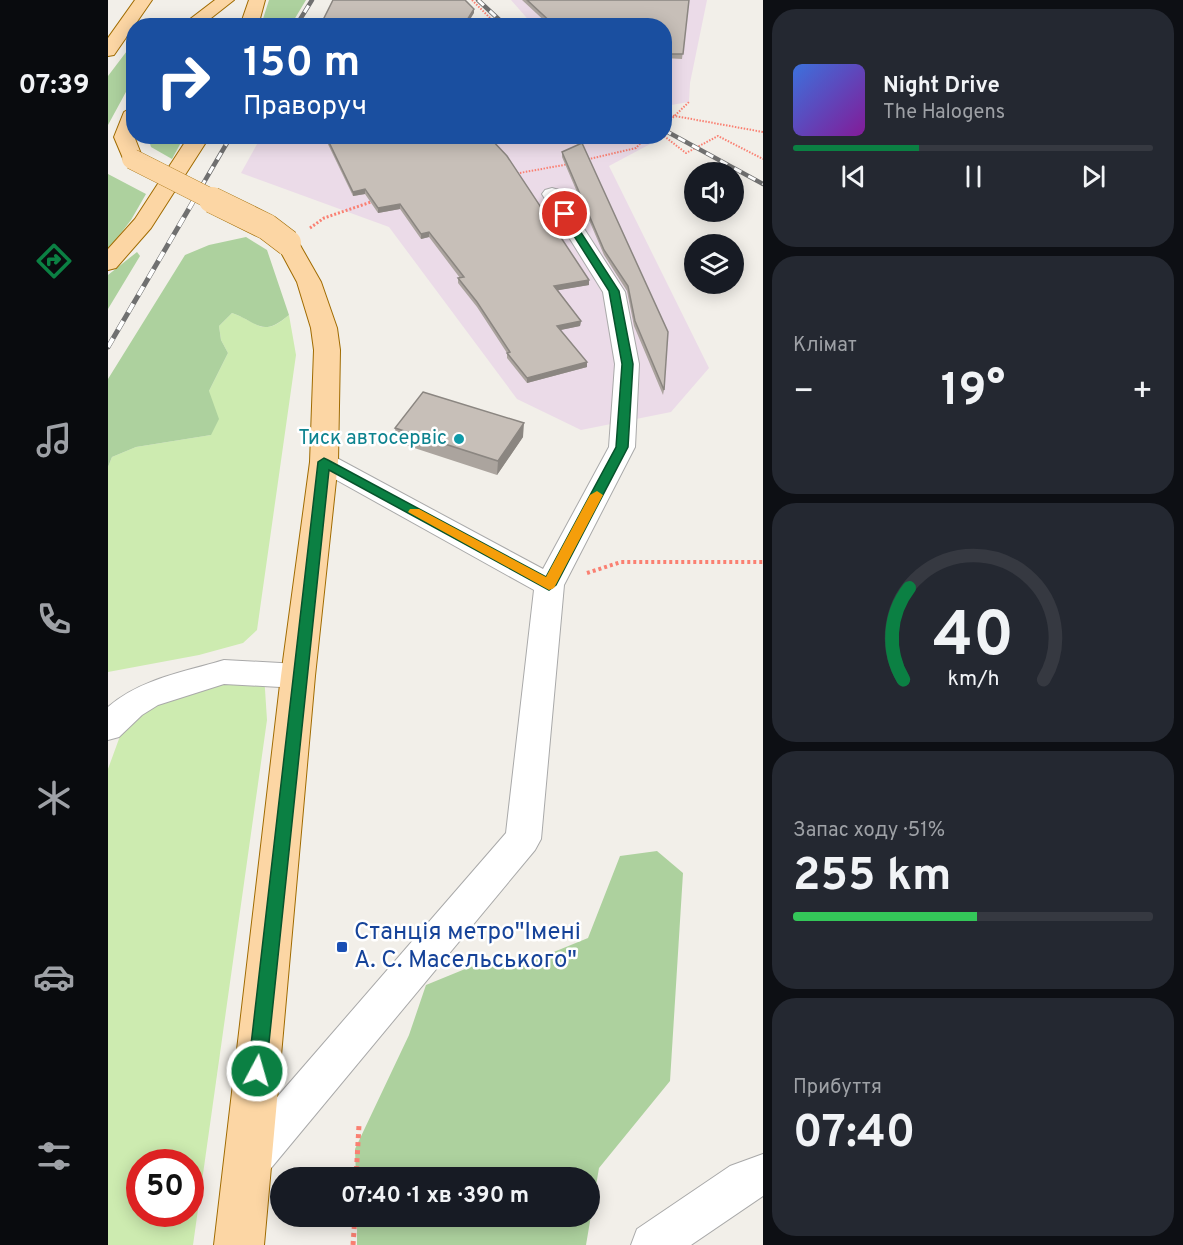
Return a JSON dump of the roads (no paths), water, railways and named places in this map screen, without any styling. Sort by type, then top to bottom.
[{"type":"main road","points":[[130,18],[144,0]]},
{"type":"main road","points":[[190,18],[226,0]]},
{"type":"main road","points":[[251,18],[257,0]]},
{"type":"main road","points":[[111,43],[126,23]]},
{"type":"main road","points":[[127,144],[132,159],[267,227],[288,243],[309,282],[324,328],[327,350],[324,462],[298,676],[239,1245]]},
{"type":"main road","points":[[108,263],[143,223],[195,144]]},
{"type":"lane","points":[[247,1164],[523,839],[549,585],[622,447],[627,364],[614,291],[552,194]]},
{"type":"lane","points":[[324,462],[549,585]]},
{"type":"lane","points":[[108,727],[147,696],[224,672],[298,676]]},
{"type":"lane","points":[[653,1245],[745,1181],[763,1175]]},
{"type":"railway","points":[[301,18],[312,0]]},
{"type":"railway","points":[[478,0],[497,18]]},
{"type":"railway","points":[[672,134],[763,184]]},
{"type":"railway","points":[[193,201],[226,144]]},
{"type":"railway","points":[[108,347],[194,200]]},
{"type":"place","name":"Тиск автосервіс","points":[[459,439]]},
{"type":"place","name":"Станція метро\"Імені А. С. Масельського\"","points":[[342,947]]}]
